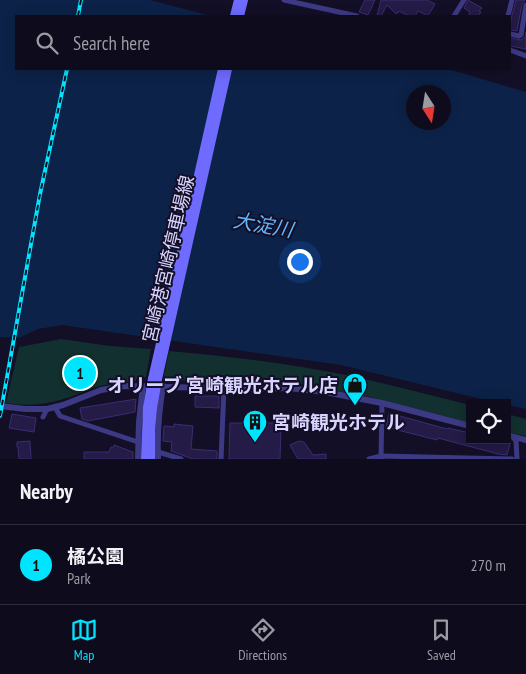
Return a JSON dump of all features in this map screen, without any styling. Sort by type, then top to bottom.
[{"type":"main road","points":[[234,15],[240,3]]},
{"type":"main road","name":"宮崎港宮崎停車場線","points":[[151,459],[147,408],[152,379],[222,70]]},
{"type":"main road","name":"宮崎港宮崎停車場線","points":[[145,459],[148,430],[158,379],[228,70]]},
{"type":"street","points":[[284,0],[352,15]]},
{"type":"street","points":[[455,15],[464,0]]},
{"type":"street","points":[[508,15],[512,0]]},
{"type":"street","points":[[511,34],[521,35],[526,5]]},
{"type":"street","points":[[511,50],[526,56]]},
{"type":"street","points":[[0,406],[47,409],[102,390],[124,386],[288,388],[325,392],[382,403],[466,425]]},
{"type":"street","points":[[138,459],[143,386]]},
{"type":"street","points":[[163,386],[158,429],[158,456],[182,459]]},
{"type":"street","points":[[221,459],[224,388]]},
{"type":"street","points":[[381,458],[382,403]]},
{"type":"street","points":[[55,407],[60,416],[138,442]]},
{"type":"street","points":[[44,417],[47,409]]},
{"type":"street","points":[[511,436],[526,440]]},
{"type":"street","points":[[511,437],[516,441],[517,459]]},
{"type":"street","points":[[369,459],[512,459]]},
{"type":"green space","points":[[61,339],[110,346],[151,349],[146,377],[136,379],[136,381],[114,383],[93,388],[54,402],[26,405],[6,403],[19,347]]},
{"type":"green space","points":[[169,351],[285,364],[386,384],[466,404],[466,422],[370,397],[300,384],[285,382],[253,383],[163,380]]},
{"type":"green space","points":[[511,415],[526,419],[526,436],[511,433]]},
{"type":"water","name":"大淀川","points":[[0,0],[150,0],[207,15],[15,15],[15,70],[451,70],[526,92],[526,409],[511,406],[511,399],[481,399],[341,365],[62,325],[38,329],[19,338],[0,337]]},
{"type":"building","points":[[365,0],[375,0],[368,15],[359,12]]},
{"type":"building","points":[[381,0],[427,0],[435,4],[429,15],[418,11],[416,15],[407,15],[399,11],[396,14],[387,5],[382,15],[377,15]]},
{"type":"building","points":[[468,0],[482,8],[479,15],[468,15],[470,12],[464,8]]},
{"type":"building","points":[[516,0],[525,0],[522,4],[517,31],[511,30],[511,19]]},
{"type":"building","points":[[526,32],[526,49],[511,46],[511,38],[521,40],[525,37]]},
{"type":"building","points":[[195,396],[219,396],[219,408],[195,407]]},
{"type":"building","points":[[136,399],[135,412],[88,421],[82,419],[80,408]]},
{"type":"building","points":[[389,413],[447,429],[466,432],[466,444],[510,444],[507,455],[498,454],[386,427]]},
{"type":"building","points":[[12,414],[36,418],[34,432],[9,428]]},
{"type":"building","name":"宮崎観光ホテル","points":[[230,423],[275,423],[275,426],[281,426],[280,459],[229,459]]},
{"type":"building","points":[[174,424],[193,426],[191,449],[217,451],[217,459],[193,459],[171,451],[172,442],[163,441],[164,426],[174,427]]},
{"type":"building","points":[[30,441],[31,459],[19,459],[17,442]]},
{"type":"building","points":[[299,441],[304,442],[313,455],[326,454],[326,459],[298,459],[290,445]]},
{"type":"building","points":[[114,445],[133,452],[133,459],[84,459],[84,452],[109,452]]},
{"type":"railway","points":[[78,15],[81,0]]},
{"type":"railway","points":[[0,416],[40,194],[67,70]]},
{"type":"place","name":"橘公園","points":[[80,373]]},
{"type":"place","name":"オリーブ 宮崎観光ホテル店","points":[[355,406]]},
{"type":"place","name":"宮崎観光ホテル","points":[[255,443]]}]
